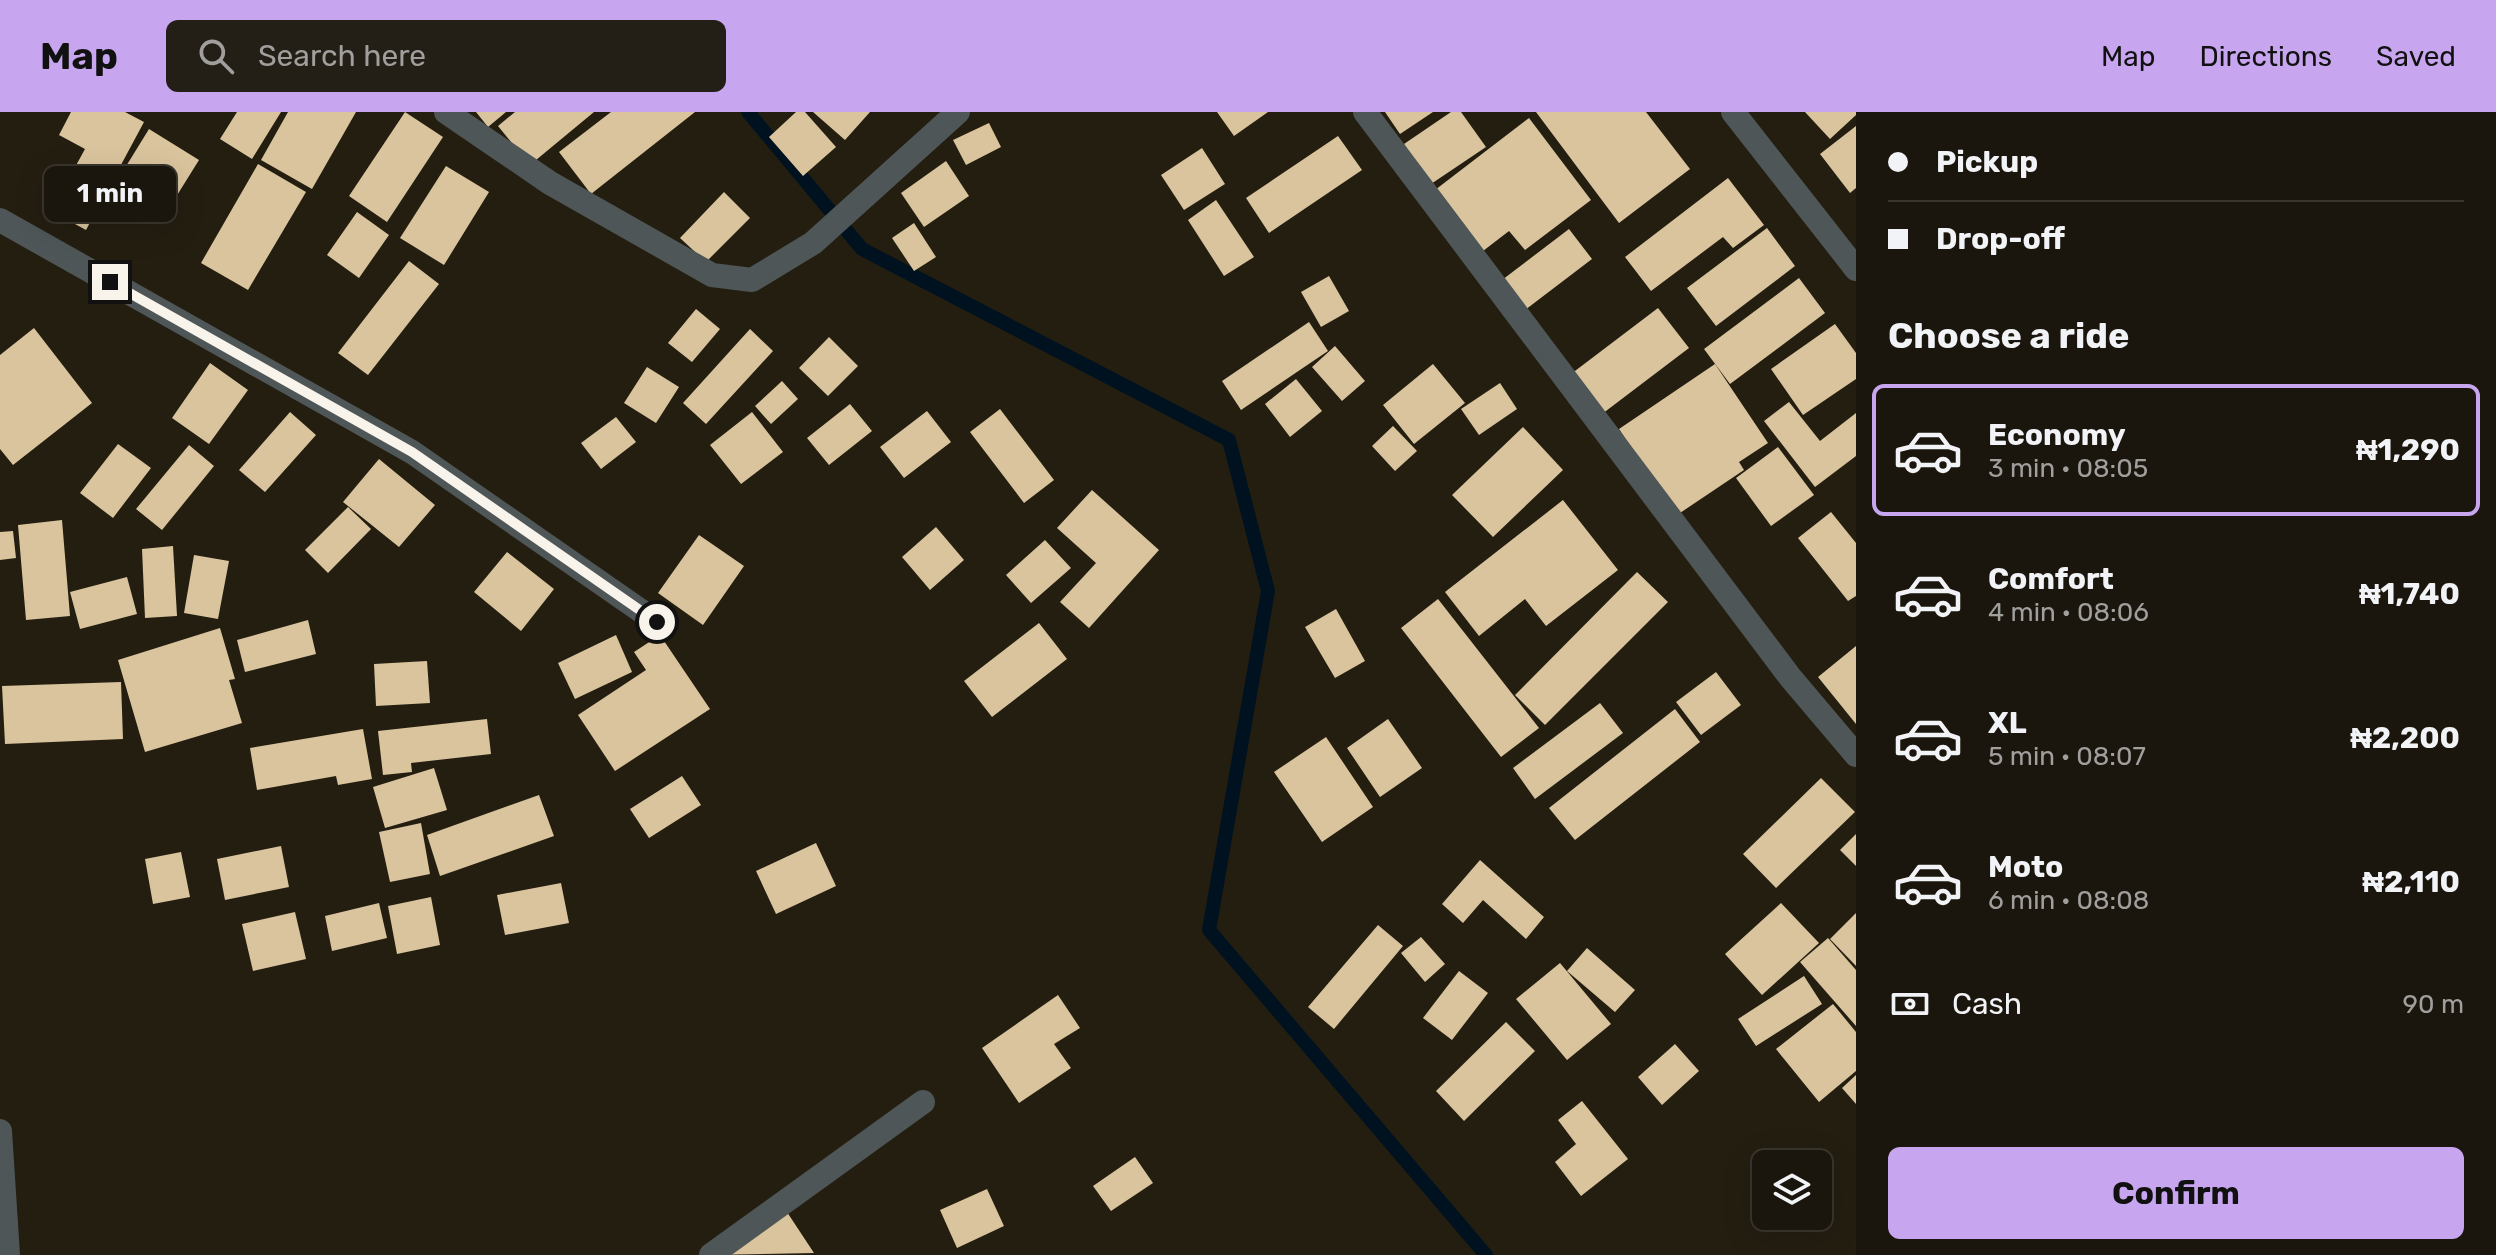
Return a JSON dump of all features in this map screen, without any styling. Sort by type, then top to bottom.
[{"type":"street","points":[[446,112],[550,183],[712,275],[752,280],[813,243],[958,112]]},
{"type":"street","points":[[1365,112],[1790,677],[1856,755]]},
{"type":"street","points":[[1733,112],[1856,269]]},
{"type":"street","points":[[0,220],[412,452],[657,622]]},
{"type":"street","points":[[711,1255],[923,1102]]},
{"type":"street","points":[[0,1131],[8,1255]]},
{"type":"building","points":[[71,112],[125,112],[144,122],[86,230],[51,211],[85,149],[59,135]]},
{"type":"building","points":[[237,112],[281,112],[252,159],[220,139]]},
{"type":"building","points":[[288,112],[356,112],[312,189],[261,160]]},
{"type":"building","points":[[405,112],[443,137],[387,222],[349,196]]},
{"type":"building","points":[[476,112],[506,112],[488,127]]},
{"type":"building","points":[[515,112],[594,112],[530,165],[498,126]]},
{"type":"building","points":[[611,112],[695,112],[591,194],[559,152]]},
{"type":"building","points":[[796,112],[805,112],[836,147],[803,176],[769,137]]},
{"type":"building","points":[[813,112],[870,112],[845,140]]},
{"type":"building","points":[[1217,112],[1268,112],[1234,136]]},
{"type":"building","points":[[1385,112],[1433,112],[1400,134]]},
{"type":"building","points":[[1451,112],[1461,112],[1486,147],[1431,184],[1404,144]]},
{"type":"building","points":[[1536,112],[1646,112],[1690,169],[1619,223]]},
{"type":"building","points":[[1805,112],[1856,112],[1856,115],[1830,139]]},
{"type":"building","points":[[1529,118],[1591,200],[1525,250],[1509,231],[1483,251],[1435,190]]},
{"type":"building","points":[[989,123],[1001,147],[966,165],[953,140]]},
{"type":"building","points":[[1856,126],[1856,188],[1850,193],[1820,154]]},
{"type":"building","points":[[149,129],[199,160],[161,221],[112,189]]},
{"type":"building","points":[[1338,136],[1362,170],[1269,233],[1246,198]]},
{"type":"building","points":[[1202,148],[1225,184],[1184,210],[1161,175]]},
{"type":"building","points":[[946,161],[969,196],[924,227],[901,193]]},
{"type":"building","points":[[258,164],[306,192],[248,290],[201,263]]},
{"type":"building","points":[[446,166],[489,192],[444,265],[400,238]]},
{"type":"building","points":[[1728,178],[1764,225],[1733,248],[1723,237],[1651,291],[1625,257]]},
{"type":"building","points":[[724,192],[750,218],[706,262],[680,238]]},
{"type":"building","points":[[1216,200],[1254,257],[1224,276],[1188,220]]},
{"type":"building","points":[[357,212],[389,235],[359,278],[327,255]]},
{"type":"building","points":[[914,223],[936,257],[914,271],[892,238]]},
{"type":"building","points":[[1767,228],[1795,266],[1716,326],[1687,288]]},
{"type":"building","points":[[1569,229],[1592,259],[1525,310],[1502,280]]},
{"type":"building","points":[[409,261],[439,284],[368,375],[338,353]]},
{"type":"building","points":[[1329,276],[1349,311],[1321,327],[1301,292]]},
{"type":"building","points":[[1799,278],[1825,313],[1730,384],[1704,349]]},
{"type":"building","points":[[1658,308],[1689,348],[1602,414],[1571,374]]},
{"type":"building","points":[[696,309],[720,329],[692,362],[668,343]]},
{"type":"building","points":[[1309,322],[1328,351],[1241,410],[1222,381]]},
{"type":"building","points":[[1835,324],[1856,353],[1856,379],[1803,415],[1771,369]]},
{"type":"building","points":[[34,328],[92,403],[13,465],[0,449],[0,355]]},
{"type":"building","points":[[750,329],[773,351],[706,424],[683,403]]},
{"type":"building","points":[[829,337],[858,366],[828,396],[799,368]]},
{"type":"building","points":[[1335,346],[1365,381],[1342,401],[1312,367]]},
{"type":"building","points":[[210,363],[248,390],[209,444],[172,418]]},
{"type":"building","points":[[1433,364],[1465,403],[1414,444],[1383,405]]},
{"type":"building","points":[[1715,364],[1768,443],[1739,462],[1744,470],[1677,515],[1619,429]]},
{"type":"building","points":[[647,367],[679,387],[656,423],[624,403]]},
{"type":"building","points":[[1296,379],[1322,411],[1290,437],[1265,404]]},
{"type":"building","points":[[782,381],[798,399],[771,424],[755,406]]},
{"type":"building","points":[[1500,383],[1517,409],[1479,435],[1461,409]]},
{"type":"building","points":[[1789,402],[1820,441],[1856,413],[1856,456],[1815,487],[1764,421]]},
{"type":"building","points":[[850,404],[872,431],[829,465],[807,438]]},
{"type":"building","points":[[1000,409],[1054,480],[1024,503],[970,432]]},
{"type":"building","points":[[927,411],[951,442],[904,478],[880,447]]},
{"type":"building","points":[[290,412],[316,435],[265,492],[239,470]]},
{"type":"building","points":[[752,412],[783,452],[741,484],[710,445]]},
{"type":"building","points":[[616,417],[636,442],[601,469],[581,443]]},
{"type":"building","points":[[1393,426],[1417,451],[1395,471],[1372,446]]},
{"type":"building","points":[[1523,427],[1563,470],[1493,537],[1452,495]]},
{"type":"building","points":[[118,444],[151,468],[113,518],[80,493]]},
{"type":"building","points":[[189,445],[214,466],[162,530],[136,509]]},
{"type":"building","points":[[1778,447],[1814,495],[1771,526],[1736,478]]},
{"type":"building","points":[[379,459],[435,505],[399,547],[343,502]]},
{"type":"building","points":[[1092,490],[1159,550],[1089,628],[1060,602],[1096,563],[1057,528]]},
{"type":"building","points":[[1563,500],[1618,570],[1546,626],[1525,599],[1479,636],[1445,592]]},
{"type":"building","points":[[348,507],[371,529],[328,573],[305,550]]},
{"type":"building","points":[[1831,512],[1856,543],[1856,596],[1848,601],[1798,538]]},
{"type":"building","points":[[62,520],[70,616],[26,620],[18,525]]},
{"type":"building","points":[[936,527],[964,560],[930,590],[902,557]]},
{"type":"building","points":[[13,531],[16,558],[0,560],[0,532]]},
{"type":"building","points":[[699,535],[744,566],[703,625],[658,593]]},
{"type":"building","points":[[1045,540],[1071,568],[1031,603],[1006,575]]},
{"type":"building","points":[[173,546],[177,616],[145,618],[142,549]]},
{"type":"building","points":[[507,552],[554,589],[521,631],[474,592]]},
{"type":"building","points":[[194,555],[229,561],[218,619],[184,613]]},
{"type":"building","points":[[1637,572],[1668,602],[1545,725],[1515,695]]},
{"type":"building","points":[[127,577],[137,614],[80,629],[70,592]]},
{"type":"building","points":[[1438,599],[1539,728],[1501,757],[1401,628]]},
{"type":"building","points":[[1336,609],[1365,661],[1335,678],[1305,627]]},
{"type":"building","points":[[308,620],[316,654],[245,672],[237,640]]},
{"type":"building","points":[[1039,623],[1067,659],[992,717],[964,681]]},
{"type":"building","points":[[220,628],[235,679],[229,680],[242,723],[145,752],[118,660]]},
{"type":"building","points":[[616,635],[632,672],[575,699],[558,663]]},
{"type":"building","points":[[660,635],[710,709],[615,771],[578,715],[646,670],[634,652]]},
{"type":"building","points":[[1856,646],[1856,724],[1818,677]]},
{"type":"building","points":[[427,661],[430,703],[376,706],[374,664]]},
{"type":"building","points":[[1716,672],[1741,705],[1701,735],[1676,702]]},
{"type":"building","points":[[121,682],[123,739],[5,744],[2,686]]},
{"type":"building","points":[[1600,703],[1623,733],[1535,799],[1513,768]]},
{"type":"building","points":[[1675,709],[1700,742],[1575,840],[1549,808]]},
{"type":"building","points":[[487,719],[491,754],[411,763],[412,772],[383,775],[378,731]]},
{"type":"building","points":[[1388,719],[1422,768],[1380,797],[1347,748]]},
{"type":"building","points":[[363,729],[372,779],[338,785],[336,776],[257,790],[250,748]]},
{"type":"building","points":[[1326,737],[1373,807],[1322,842],[1274,772]]},
{"type":"building","points":[[434,768],[447,810],[385,828],[373,787]]},
{"type":"building","points":[[682,776],[701,805],[649,838],[630,809]]},
{"type":"building","points":[[1821,778],[1855,812],[1776,888],[1743,854]]},
{"type":"building","points":[[539,795],[554,836],[440,876],[427,835]]},
{"type":"building","points":[[421,823],[430,874],[390,882],[379,832]]},
{"type":"building","points":[[1856,834],[1856,866],[1840,850]]},
{"type":"building","points":[[816,843],[836,886],[776,914],[756,871]]},
{"type":"building","points":[[281,846],[289,887],[225,900],[217,859]]},
{"type":"building","points":[[181,852],[190,897],[153,904],[145,859]]},
{"type":"building","points":[[1480,860],[1544,917],[1526,939],[1483,900],[1463,923],[1442,904]]},
{"type":"building","points":[[561,883],[569,923],[505,935],[497,895]]},
{"type":"building","points":[[431,897],[440,945],[397,954],[388,906]]},
{"type":"building","points":[[379,903],[387,938],[332,951],[325,916]]},
{"type":"building","points":[[1781,903],[1819,943],[1762,995],[1725,954]]},
{"type":"building","points":[[295,912],[306,959],[253,971],[242,924]]},
{"type":"building","points":[[1856,913],[1856,966],[1830,939]]},
{"type":"building","points":[[1378,925],[1403,946],[1334,1029],[1308,1007]]},
{"type":"building","points":[[1421,937],[1445,964],[1425,982],[1401,953]]},
{"type":"building","points":[[1828,938],[1856,970],[1856,1026],[1800,962]]},
{"type":"building","points":[[1587,948],[1635,990],[1615,1012],[1567,971]]},
{"type":"building","points":[[1560,963],[1611,1024],[1567,1060],[1516,999]]},
{"type":"building","points":[[1459,971],[1488,993],[1452,1040],[1423,1018]]},
{"type":"building","points":[[1804,976],[1822,1004],[1756,1046],[1738,1019]]},
{"type":"building","points":[[1058,995],[1080,1028],[1054,1044],[1071,1068],[1019,1103],[982,1048]]},
{"type":"building","points":[[1833,1004],[1856,1032],[1856,1071],[1819,1102],[1776,1049]]},
{"type":"building","points":[[1506,1022],[1535,1051],[1464,1121],[1436,1091]]},
{"type":"building","points":[[1675,1044],[1699,1071],[1662,1105],[1638,1077]]},
{"type":"building","points":[[1856,1075],[1856,1104],[1842,1088]]},
{"type":"building","points":[[1582,1101],[1628,1159],[1581,1196],[1555,1162],[1576,1144],[1558,1120]]},
{"type":"building","points":[[1135,1157],[1153,1183],[1111,1211],[1093,1186]]},
{"type":"building","points":[[987,1189],[1004,1226],[957,1248],[940,1210]]},
{"type":"building","points":[[783,1206],[814,1253],[707,1255]]},
{"type":"waterway","points":[[748,112],[862,249],[1229,440],[1268,591],[1209,930],[1486,1255]]},
{"type":"route","points":[[110,282],[412,452],[657,622]]}]
